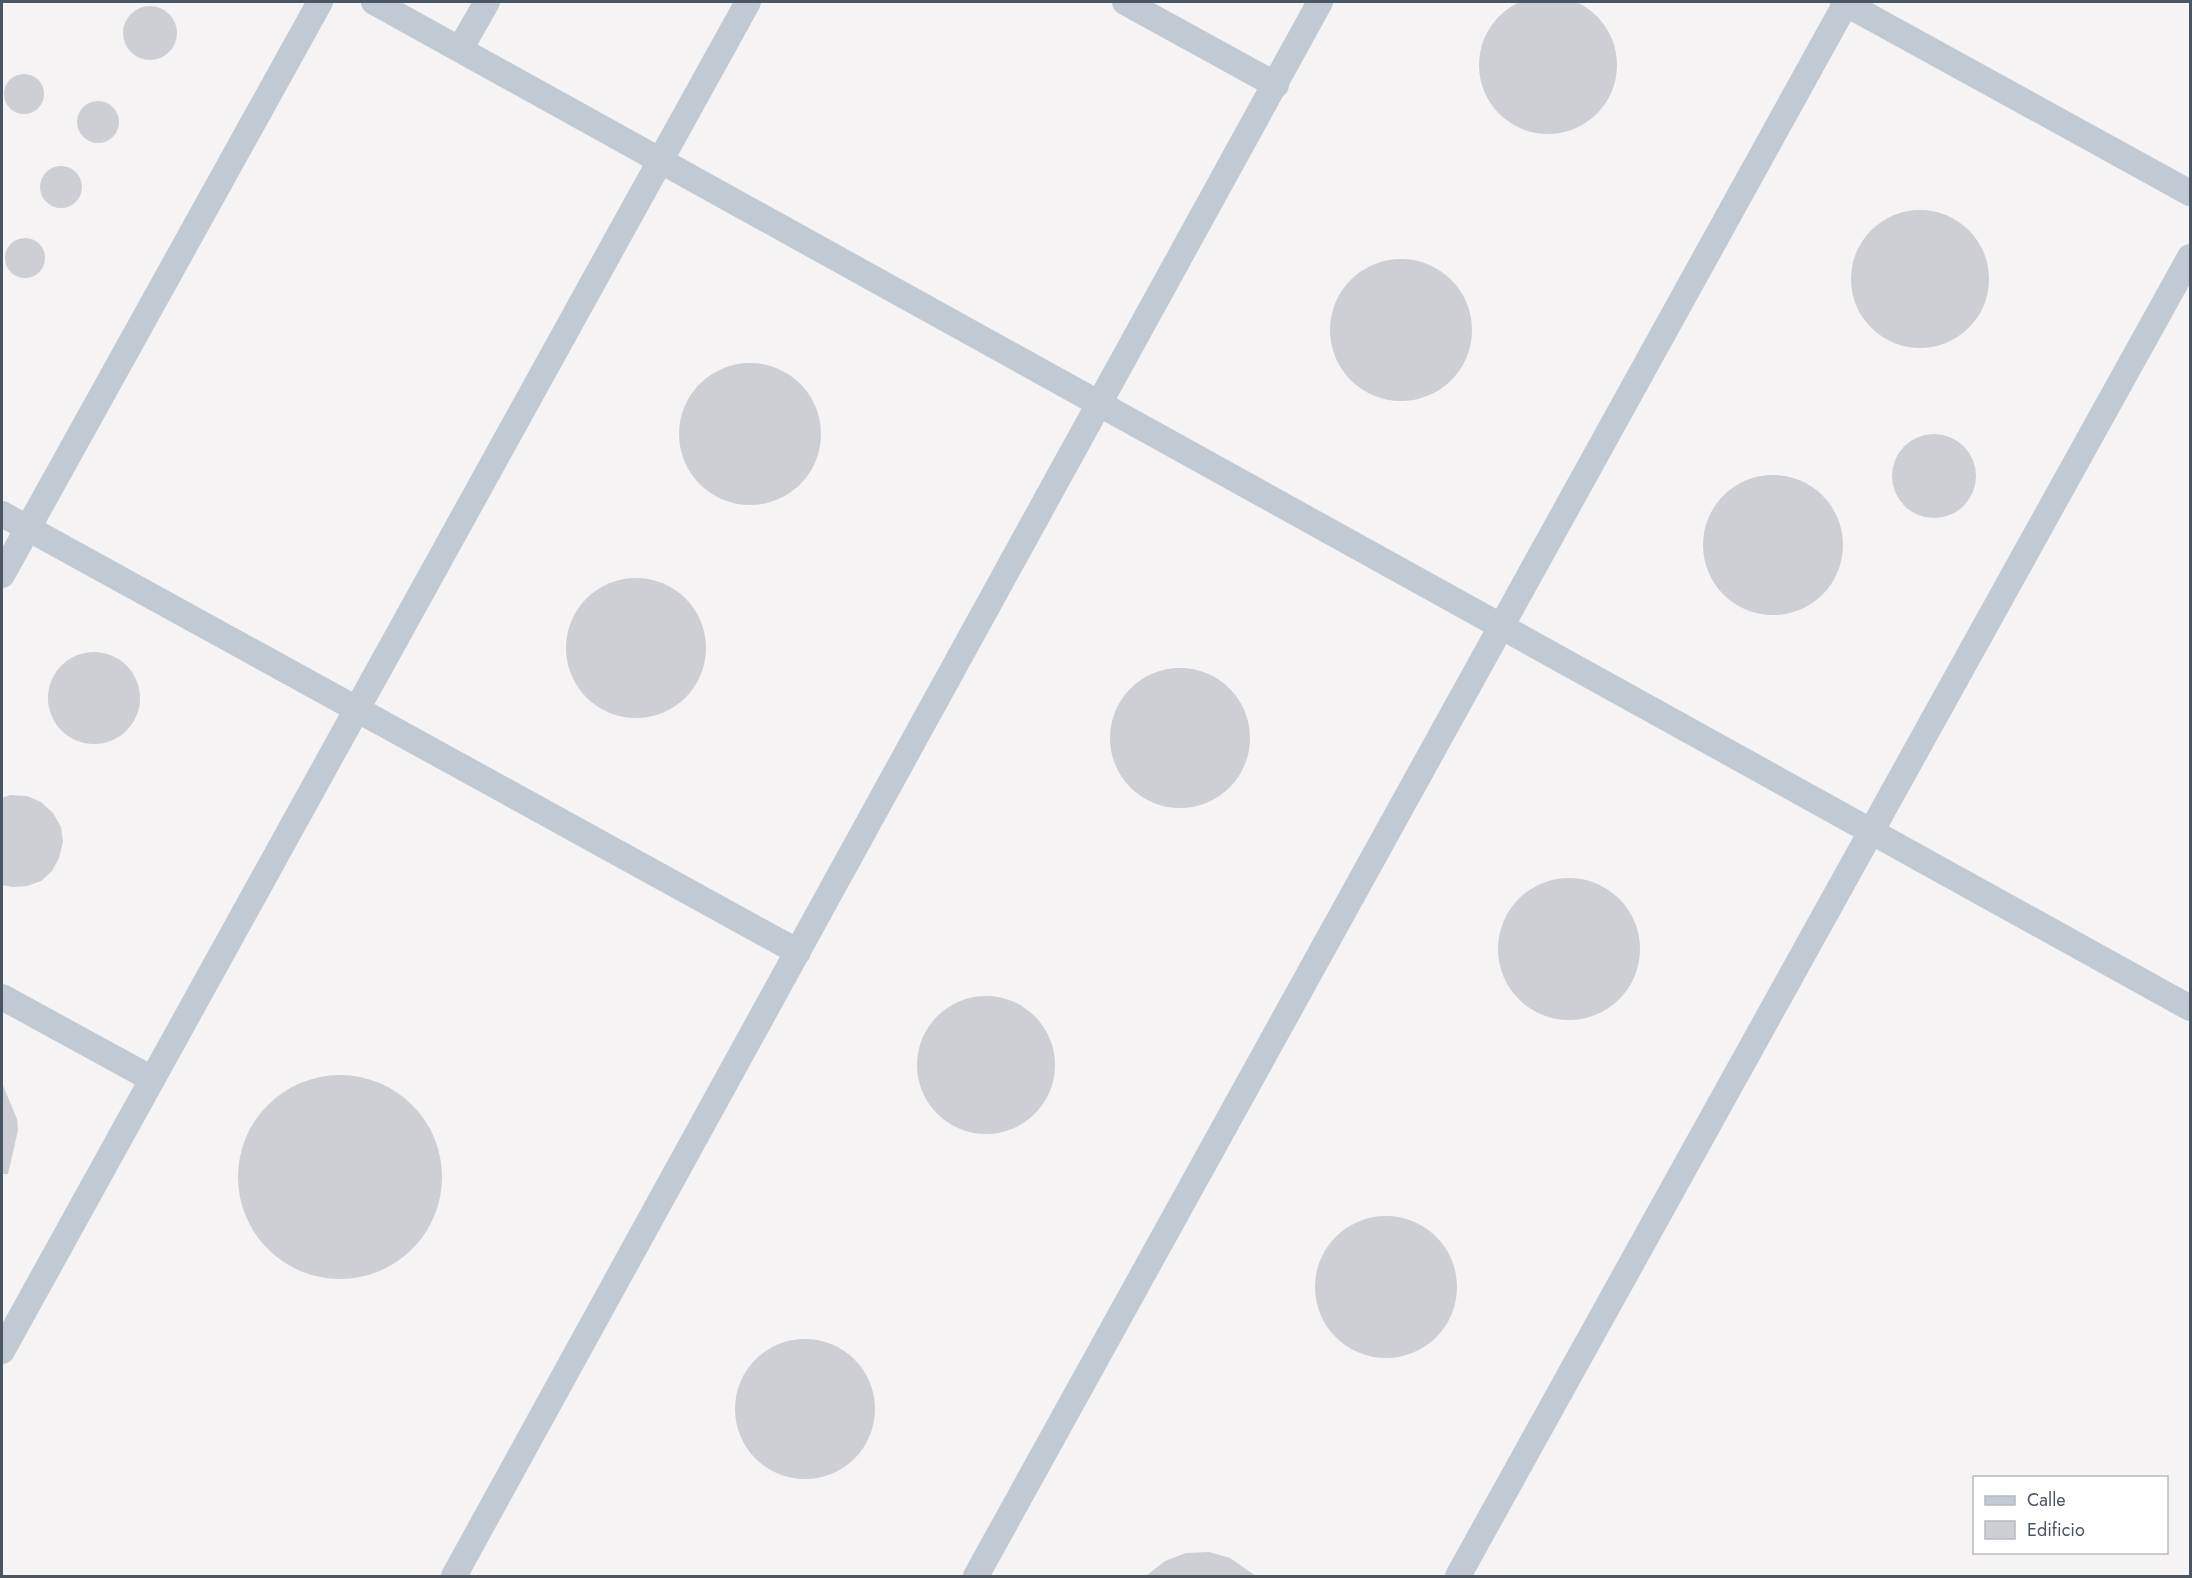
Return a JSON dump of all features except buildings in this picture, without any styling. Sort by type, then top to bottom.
[{"type":"lane","points":[[2,575],[320,2]]},
{"type":"lane","points":[[374,2],[2190,1008]]},
{"type":"lane","points":[[460,49],[487,2]]},
{"type":"lane","points":[[2,1351],[748,2]]},
{"type":"lane","points":[[1125,2],[1276,85]]},
{"type":"lane","points":[[454,1576],[1320,2]]},
{"type":"lane","points":[[976,1576],[1844,2],[2190,193]]},
{"type":"lane","points":[[1458,1576],[2190,257]]},
{"type":"lane","points":[[2,514],[798,952]]},
{"type":"lane","points":[[2,997],[152,1079]]}]
